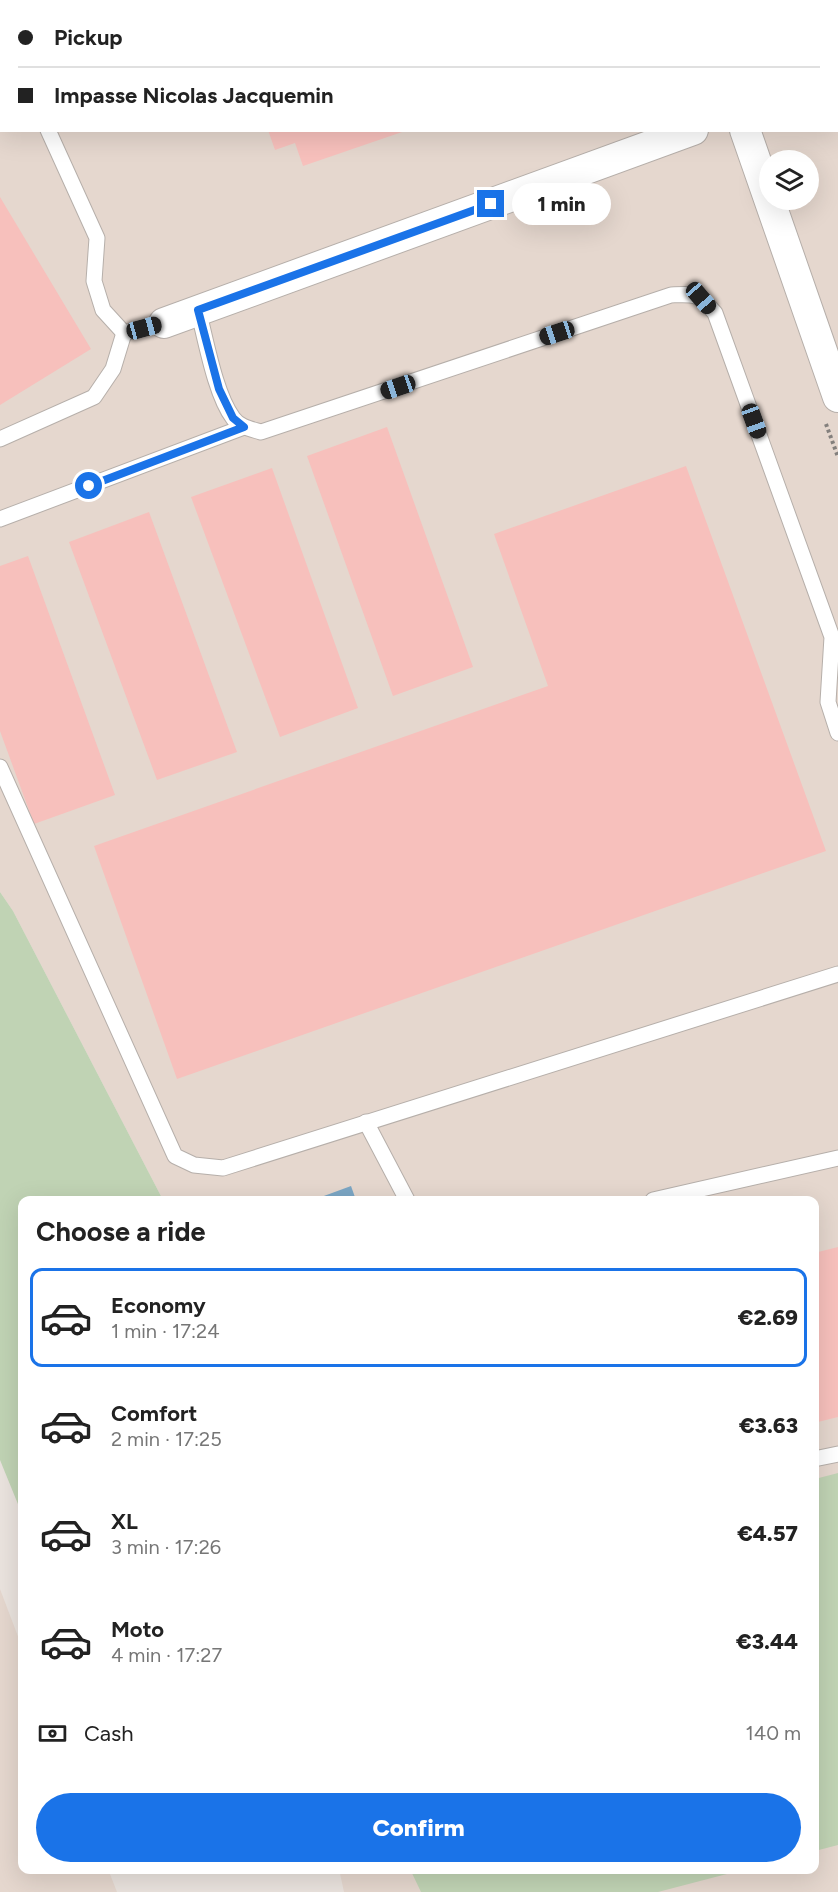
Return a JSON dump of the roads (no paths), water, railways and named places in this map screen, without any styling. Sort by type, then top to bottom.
[{"type":"street","points":[[164,323],[688,132]]},
{"type":"street","points":[[746,132],[838,397]]},
{"type":"lane","points":[[49,132],[97,238],[94,281],[103,310],[124,333]]},
{"type":"lane","points":[[198,310],[219,389],[233,418],[244,427],[261,432],[671,295],[694,295],[701,298],[715,313],[832,637],[828,702],[838,733]]},
{"type":"lane","points":[[124,333],[164,323]]},
{"type":"lane","points":[[0,439],[94,396],[114,369],[124,333]]},
{"type":"lane","points":[[0,519],[244,427]]},
{"type":"lane","points":[[0,767],[175,1156],[194,1166],[223,1168],[838,974]]},
{"type":"lane","points":[[366,1122],[405,1196]]},
{"type":"lane","points":[[671,1196],[838,1158]]},
{"type":"lane","points":[[819,1458],[838,1454]]},
{"type":"water","points":[[351,1186],[355,1196],[324,1196]]}]
